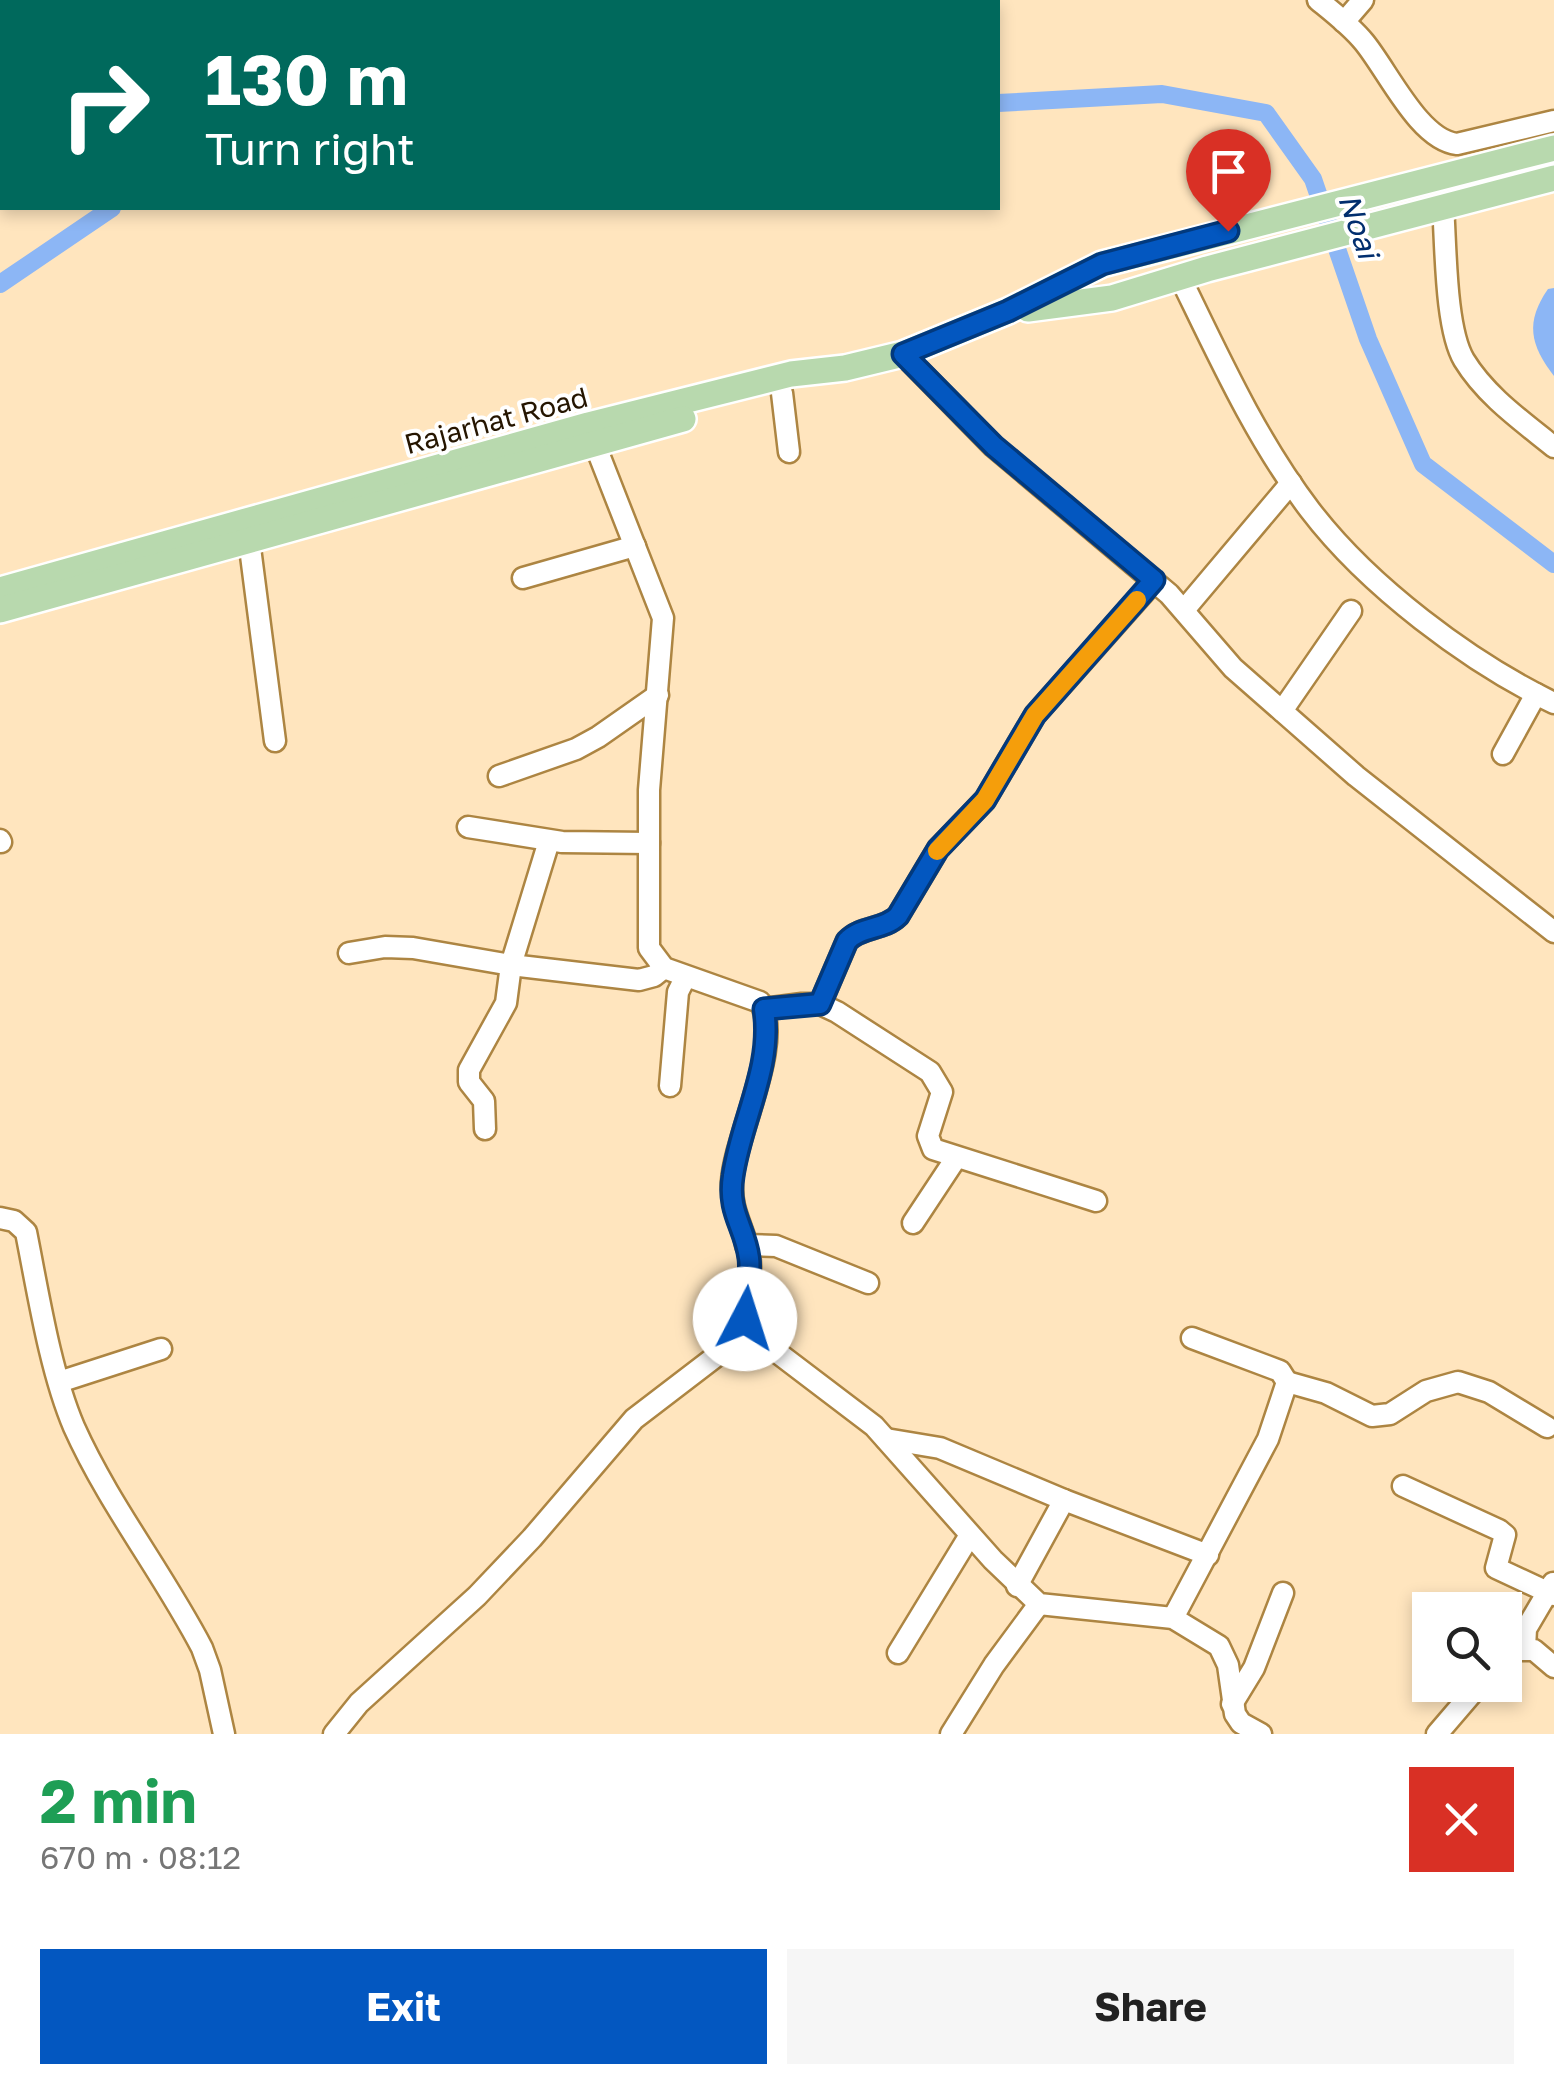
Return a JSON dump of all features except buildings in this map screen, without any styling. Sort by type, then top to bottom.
[{"type":"main road","points":[[1008,311],[1102,264],[1554,148]]},
{"type":"main road","points":[[1008,311],[1112,298],[1376,223],[1554,178]]},
{"type":"main road","name":"Rajarhat Road","points":[[0,590],[588,425],[792,374],[845,368],[903,354],[1008,311]]},
{"type":"main road","points":[[0,610],[594,442],[782,394],[845,368]]},
{"type":"street","points":[[1318,0],[1368,46],[1418,118],[1445,143],[1457,144],[1554,121]]},
{"type":"street","points":[[1344,22],[1363,0]]},
{"type":"street","points":[[1443,206],[1452,319],[1464,359],[1508,410],[1554,446]]},
{"type":"street","points":[[1180,277],[1244,408],[1331,535],[1406,604],[1496,674],[1545,698],[1503,754]]},
{"type":"street","points":[[903,354],[994,446],[1154,580],[1233,668],[1370,787],[1554,932]]},
{"type":"street","points":[[782,394],[788,452]]},
{"type":"street","points":[[594,442],[663,618],[649,790],[649,948],[664,968],[752,997],[764,1009],[760,1072],[732,1182],[734,1214],[750,1268],[743,1304],[749,1331],[862,1415],[1017,1586],[1039,1604],[1173,1618],[1219,1646],[1225,1655],[1232,1704],[1241,1722],[1261,1734]]},
{"type":"street","points":[[1184,610],[1292,483]]},
{"type":"street","points":[[249,540],[274,741]]},
{"type":"street","points":[[523,578],[636,546]]},
{"type":"street","points":[[820,1004],[847,941],[854,934],[891,923],[898,916],[938,849],[985,800],[1035,715],[1154,580]]},
{"type":"street","points":[[1282,711],[1351,612]]},
{"type":"street","points":[[499,776],[576,749],[658,694]]},
{"type":"street","points":[[468,827],[548,841],[648,843]]},
{"type":"street","points":[[485,1129],[484,1101],[468,1077],[506,1003],[511,965],[548,841]]},
{"type":"street","points":[[349,953],[398,946],[638,980],[664,968]]},
{"type":"street","points":[[670,1086],[678,992],[685,978]]},
{"type":"street","points":[[764,1009],[820,1004],[930,1072],[942,1092],[928,1141],[933,1150],[1096,1201]]},
{"type":"street","points":[[913,1223],[956,1158]]},
{"type":"street","points":[[0,1218],[14,1221],[26,1232],[59,1382],[75,1428],[126,1526],[202,1648],[224,1734]]},
{"type":"street","points":[[746,1245],[776,1246],[868,1283]]},
{"type":"street","points":[[334,1734],[360,1703],[488,1585],[634,1419],[749,1331]]},
{"type":"street","points":[[1192,1338],[1280,1371],[1287,1382],[1326,1392],[1372,1416],[1390,1414],[1426,1392],[1458,1382],[1490,1392],[1547,1426]]},
{"type":"street","points":[[59,1382],[162,1349]]},
{"type":"street","points":[[1173,1618],[1268,1440],[1287,1382]]},
{"type":"street","points":[[886,1439],[940,1448],[1208,1555]]},
{"type":"street","points":[[1403,1486],[1499,1530],[1505,1535],[1496,1568],[1552,1589],[1526,1628],[1525,1648]]},
{"type":"street","points":[[1017,1586],[1064,1500]]},
{"type":"street","points":[[898,1653],[970,1534]]},
{"type":"street","points":[[1232,1704],[1254,1668],[1284,1593]]},
{"type":"street","points":[[951,1734],[994,1665],[1039,1604]]},
{"type":"street","points":[[1522,1649],[1534,1650],[1554,1667]]},
{"type":"street","points":[[1437,1734],[1464,1702]]},
{"type":"water","points":[[1554,288],[1554,376],[1535,344],[1533,323],[1548,289]]},
{"type":"waterway","name":"Noai","points":[[1000,103],[1162,94],[1266,113],[1313,179],[1368,339],[1423,464],[1554,564]]},
{"type":"waterway","name":"Noai","points":[[0,284],[109,210]]},
{"type":"slow traffic","points":[[937,851],[985,800],[1035,715],[1137,600]]},
{"type":"route","points":[[745,1319],[749,1256],[734,1214],[732,1182],[760,1072],[764,1009],[820,1004],[847,941],[854,934],[891,923],[898,916],[938,849],[985,800],[1035,715],[1154,580],[994,446],[903,354],[1008,311],[1102,264],[1228,231]]}]
